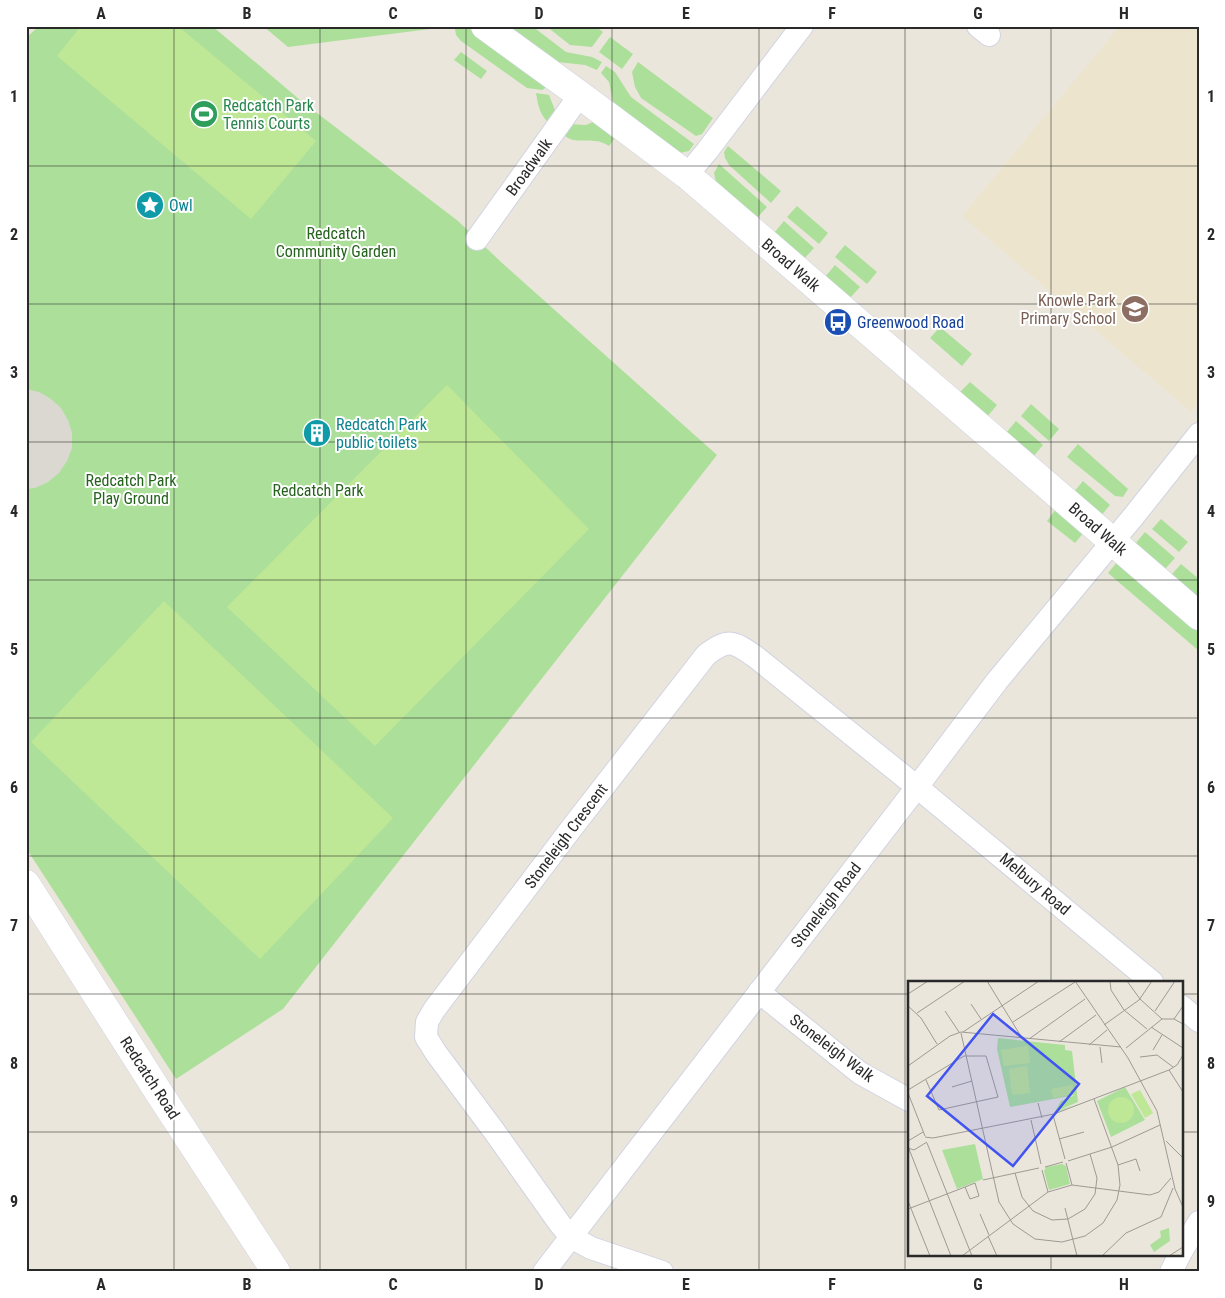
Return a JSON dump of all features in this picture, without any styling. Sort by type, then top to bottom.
[{"type":"street","name":"Broad Walk","points":[[485,26],[687,175],[1199,616]]},
{"type":"street","points":[[687,175],[802,26]]},
{"type":"street","name":"Broadwalk","points":[[476,240],[580,95]]},
{"type":"street","name":"Stoneleigh Road","points":[[544,1272],[997,681],[1199,434]]},
{"type":"street","name":"Stoneleigh Crescent","points":[[571,1237],[557,1221],[426,1037],[427,1022],[434,1010],[574,825],[706,655],[717,647],[728,643],[739,646],[757,658],[917,787]]},
{"type":"street","name":"Melbury Road","points":[[917,787],[1151,981]]},
{"type":"street","name":"Redcatch Road","points":[[26,884],[276,1272]]},
{"type":"street","name":"Stoneleigh Walk","points":[[759,992],[860,1073],[908,1099]]},
{"type":"street","points":[[1182,1007],[1199,1021]]},
{"type":"street","points":[[1182,1251],[1199,1222]]},
{"type":"street","points":[[571,1237],[591,1248],[662,1272]]},
{"type":"street","points":[[1171,1272],[1179,1256]]},
{"type":"shaded area","name":"Knowle Park Primary School","points":[[1120,26],[1195,26],[1199,29],[1199,402],[1191,412],[962,216]]},
{"type":"shaded area","points":[[26,389],[39,392],[61,408],[68,420],[72,433],[72,448],[67,461],[59,473],[48,482],[35,488],[26,489]]},
{"type":"green space","name":"Redcatch Park","points":[[39,26],[212,26],[300,100],[458,221],[501,262],[717,455],[283,1009],[176,1079],[26,848],[26,38]]},
{"type":"green space","name":"Redcatch Park Tennis Courts","points":[[81,26],[178,26],[316,141],[251,219],[57,56]]},
{"type":"green space","points":[[263,26],[426,26],[430,29],[288,47]]},
{"type":"green space","points":[[458,26],[466,26],[547,87],[542,90],[527,88],[461,41],[456,35],[455,29]]},
{"type":"green space","points":[[508,26],[532,26],[566,52],[592,57],[602,62],[597,70],[585,65],[557,62]]},
{"type":"green space","points":[[546,26],[595,26],[603,32],[592,47],[570,45]]},
{"type":"green space","points":[[610,37],[633,54],[622,69],[599,52]]},
{"type":"green space","points":[[461,52],[487,71],[481,79],[454,60]]},
{"type":"green space","points":[[638,62],[713,118],[702,134],[696,136],[641,98],[635,87],[632,72]]},
{"type":"green space","points":[[606,66],[615,72],[631,97],[694,144],[689,151],[680,153],[620,110],[613,102],[609,82],[601,73]]},
{"type":"green space","points":[[536,93],[549,95],[557,115],[551,125],[544,118],[540,110]]},
{"type":"green space","points":[[595,121],[616,136],[609,146],[598,141],[570,139],[563,134],[570,124],[586,125]]},
{"type":"green space","points":[[728,146],[781,191],[771,203],[729,165],[724,152]]},
{"type":"green space","points":[[719,164],[767,207],[757,218],[716,182],[714,173]]},
{"type":"green space","points":[[797,206],[828,233],[819,244],[787,217]]},
{"type":"green space","points":[[784,221],[814,248],[804,259],[774,233]]},
{"type":"green space","points":[[845,245],[877,272],[867,284],[835,257]]},
{"type":"green space","points":[[835,265],[860,287],[850,298],[825,277]]},
{"type":"green space","points":[[940,327],[972,354],[962,366],[930,338]]},
{"type":"green space","points":[[970,382],[997,405],[987,417],[959,393]]},
{"type":"green space","points":[[447,385],[589,529],[375,746],[227,607]]},
{"type":"green space","points":[[1031,404],[1059,429],[1049,441],[1021,416]]},
{"type":"green space","points":[[1016,421],[1043,445],[1033,457],[1006,433]]},
{"type":"green space","points":[[1078,444],[1128,489],[1123,497],[1115,496],[1067,457]]},
{"type":"green space","points":[[1083,481],[1110,505],[1100,517],[1073,493]]},
{"type":"green space","points":[[1056,509],[1085,531],[1075,543],[1047,521]]},
{"type":"green space","points":[[1161,519],[1188,542],[1179,552],[1152,529]]},
{"type":"green space","points":[[1145,532],[1175,558],[1165,569],[1135,544]]},
{"type":"green space","points":[[1118,561],[1199,632],[1199,651],[1108,573]]},
{"type":"green space","points":[[1181,564],[1199,579],[1199,599],[1171,575]]},
{"type":"green space","points":[[164,601],[393,818],[260,959],[31,742]]},
{"type":"place","name":"Redcatch Park Tennis Courts","points":[[204,114]]},
{"type":"place","name":"Owl","points":[[150,205]]},
{"type":"place","name":"Knowle Park Primary School","points":[[1135,309]]},
{"type":"place","name":"Greenwood Road","points":[[838,322]]},
{"type":"place","name":"Redcatch Park public toilets","points":[[317,433]]},
{"type":"park label","name":"Redcatch Community Garden","points":[[336,242]]},
{"type":"park label","name":"Redcatch Park Play Ground","points":[[131,489]]}]
